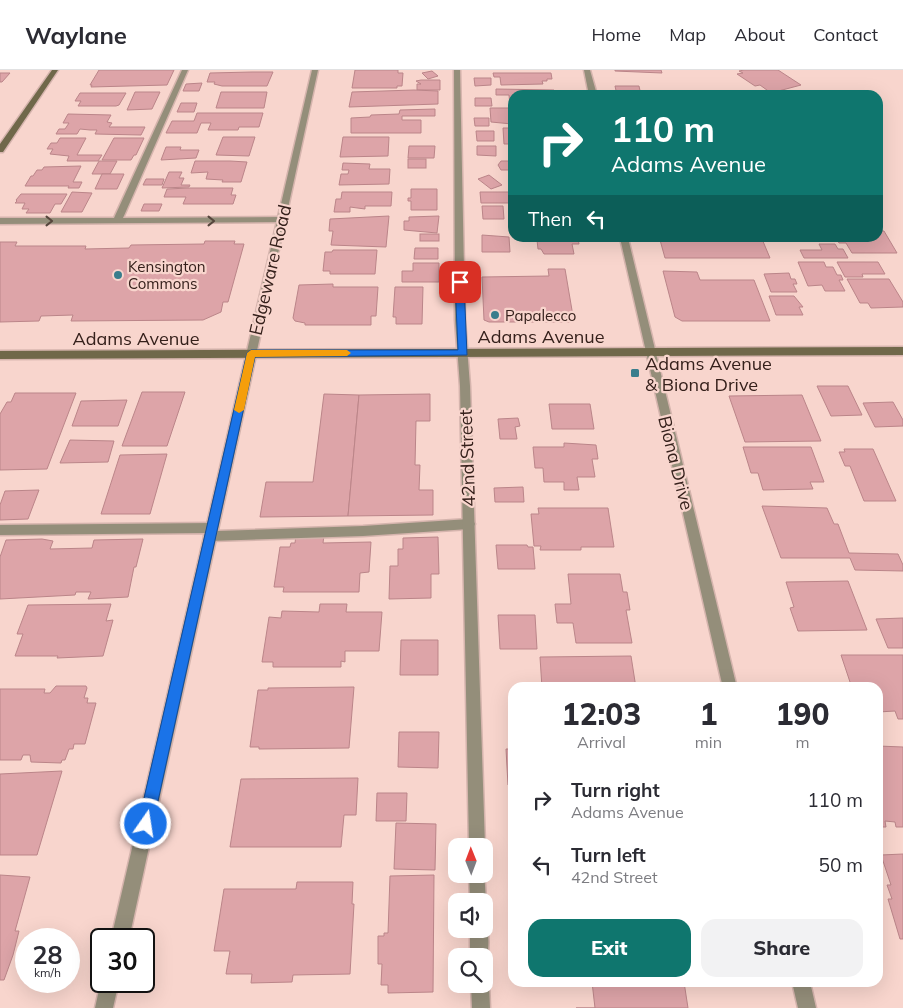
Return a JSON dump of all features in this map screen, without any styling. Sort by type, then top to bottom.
[{"type":"main road","points":[[0,150],[55,70]]},
{"type":"main road","name":"Adams Avenue","points":[[0,354],[903,351]]},
{"type":"street","points":[[117,221],[185,70]]},
{"type":"street","name":"Edgeware Road","points":[[122,928],[315,70]]},
{"type":"street","name":"42nd Street","points":[[457,70],[460,320],[463,353],[469,524],[477,838]]},
{"type":"street","points":[[587,70],[592,90]]},
{"type":"street","points":[[0,221],[282,220]]},
{"type":"street","name":"Biona Drive","points":[[625,242],[649,352],[729,682]]},
{"type":"street","points":[[0,530],[363,531],[469,524]]},
{"type":"street","points":[[802,987],[807,1008]]},
{"type":"street","points":[[104,1008],[107,993]]},
{"type":"street","points":[[480,993],[481,1008]]},
{"type":"building","points":[[99,70],[174,70],[167,85],[91,87],[92,85],[90,85]]},
{"type":"building","points":[[355,70],[398,70],[398,73],[403,73],[402,86],[397,86],[397,88],[352,88]]},
{"type":"building","points":[[661,70],[662,73],[615,71]]},
{"type":"building","points":[[778,70],[801,85],[782,90],[767,90],[760,85],[755,86],[737,74],[743,73],[739,71]]},
{"type":"building","points":[[432,71],[438,76],[428,79],[422,73]]},
{"type":"building","points":[[273,72],[267,86],[222,86],[214,84],[215,82],[207,82],[210,73]]},
{"type":"building","points":[[0,73],[10,73],[0,82]]},
{"type":"building","points":[[493,73],[551,73],[552,79],[542,81],[543,84],[501,85],[500,77],[494,77]]},
{"type":"building","points":[[474,78],[491,78],[491,85],[475,86]]},
{"type":"building","points":[[440,80],[440,90],[417,90],[417,84],[421,84],[416,81]]},
{"type":"building","points":[[202,83],[199,91],[183,91],[186,84]]},
{"type":"building","points":[[615,86],[639,86],[640,90],[616,90]]},
{"type":"building","points":[[496,89],[554,90],[508,90],[508,95],[496,95]]},
{"type":"building","points":[[438,91],[438,104],[349,107],[352,92]]},
{"type":"building","points":[[135,92],[160,92],[152,109],[127,110]]},
{"type":"building","points":[[221,92],[267,92],[264,108],[216,108]]},
{"type":"building","points":[[80,93],[126,93],[119,105],[116,106],[78,106],[81,101],[75,101]]},
{"type":"building","points":[[475,98],[491,98],[492,106],[475,106]]},
{"type":"building","points":[[181,103],[197,103],[194,112],[177,112]]},
{"type":"building","points":[[490,108],[508,108],[508,124],[491,122]]},
{"type":"building","points":[[435,109],[435,116],[402,116],[402,120],[421,120],[421,133],[351,133],[351,118],[399,114],[400,110]]},
{"type":"building","points":[[197,113],[263,113],[259,127],[239,127],[238,130],[208,130],[211,123],[201,123],[197,133],[166,133],[172,121],[194,121]]},
{"type":"building","points":[[68,114],[111,115],[107,122],[112,123],[109,127],[145,127],[141,135],[95,134],[97,130],[80,129],[77,134],[56,134],[59,129],[65,129],[69,123],[63,123]]},
{"type":"building","points":[[474,118],[489,118],[489,126],[475,126]]},
{"type":"building","points":[[503,128],[508,128],[508,144],[504,144]]},
{"type":"building","points":[[476,131],[494,131],[494,141],[477,141]]},
{"type":"building","points":[[223,137],[255,137],[249,156],[216,155]]},
{"type":"building","points":[[343,137],[389,137],[388,156],[340,157]]},
{"type":"building","points":[[60,138],[86,138],[77,155],[102,155],[98,161],[67,161],[69,156],[50,154],[53,149],[47,149],[51,143],[57,143]]},
{"type":"building","points":[[114,138],[144,138],[136,155],[131,160],[102,160]]},
{"type":"building","points":[[409,146],[435,146],[434,158],[408,158]]},
{"type":"building","points":[[477,146],[496,146],[496,156],[477,155]]},
{"type":"building","points":[[166,147],[181,147],[180,150],[199,150],[196,158],[161,160]]},
{"type":"building","points":[[408,159],[426,159],[426,168],[408,168]]},
{"type":"building","points":[[99,161],[117,161],[110,174],[92,174]]},
{"type":"building","points":[[195,161],[247,162],[241,182],[222,182],[223,180],[206,179],[208,172],[191,173]]},
{"type":"building","points":[[501,161],[508,161],[508,170],[501,170],[498,165]]},
{"type":"building","points":[[343,163],[370,164],[369,169],[390,169],[389,184],[339,185],[341,174],[348,174],[349,170],[342,170]]},
{"type":"building","points":[[81,166],[73,182],[82,182],[79,188],[68,188],[69,186],[25,186],[37,170],[42,170],[44,167]]},
{"type":"building","points":[[169,172],[182,172],[179,178],[184,178],[181,185],[190,185],[189,187],[162,188]]},
{"type":"building","points":[[102,174],[124,174],[117,189],[95,189]]},
{"type":"building","points":[[489,175],[502,185],[491,189],[478,179]]},
{"type":"building","points":[[146,179],[164,179],[162,185],[143,185]]},
{"type":"building","points":[[233,188],[231,195],[236,195],[233,204],[183,204],[186,197],[164,197],[167,189]]},
{"type":"building","points":[[411,189],[437,189],[437,210],[411,210],[411,201],[408,201],[408,198],[411,198]]},
{"type":"building","points":[[72,192],[92,193],[82,212],[61,212]]},
{"type":"building","points":[[342,192],[392,192],[391,206],[365,206],[365,209],[350,207],[350,212],[334,212],[336,199],[341,199]]},
{"type":"building","points":[[480,192],[508,192],[508,203],[481,203]]},
{"type":"building","points":[[21,194],[67,194],[61,204],[55,204],[50,213],[26,213],[29,209],[22,209],[25,203],[15,203]]},
{"type":"building","points":[[144,204],[162,204],[159,211],[141,211]]},
{"type":"building","points":[[482,206],[503,206],[504,219],[483,219]]},
{"type":"building","points":[[389,216],[386,247],[331,245],[333,231],[329,231],[330,219]]},
{"type":"building","points":[[439,216],[437,233],[404,230],[404,221],[409,221],[409,217]]},
{"type":"building","points":[[884,231],[897,253],[852,253],[846,243],[839,243],[883,242]]},
{"type":"building","points":[[420,234],[439,234],[439,241],[420,241]]},
{"type":"building","points":[[482,235],[508,237],[510,252],[482,252]]},
{"type":"building","name":"Kensington Commons","points":[[205,241],[235,241],[234,244],[244,244],[228,302],[223,302],[221,312],[203,320],[71,321],[73,315],[41,316],[39,321],[0,322],[0,242],[17,242],[15,246],[86,246],[85,249],[129,248],[131,245],[204,244]]},
{"type":"building","points":[[537,242],[579,242],[579,244],[572,244],[574,254],[544,254],[541,249],[538,249]]},
{"type":"building","points":[[661,242],[763,242],[770,258],[665,258]]},
{"type":"building","points":[[819,244],[835,244],[838,249],[843,249],[848,258],[804,258],[800,250],[822,250]]},
{"type":"building","points":[[415,248],[438,248],[438,259],[414,259]]},
{"type":"building","points":[[333,250],[377,250],[375,274],[330,274],[330,271],[323,271],[325,252],[332,252]]},
{"type":"building","points":[[798,262],[824,262],[826,267],[833,267],[837,275],[841,275],[843,280],[839,280],[845,291],[825,291],[822,285],[808,286]]},
{"type":"building","points":[[837,262],[878,262],[885,274],[862,274],[863,277],[845,277]]},
{"type":"building","points":[[413,263],[439,263],[439,282],[402,282],[402,271],[413,271]]},
{"type":"building","points":[[548,269],[565,269],[574,322],[489,322],[484,320],[482,277],[549,276]]},
{"type":"building","points":[[663,271],[697,272],[700,280],[754,280],[770,321],[682,321],[675,317]]},
{"type":"building","points":[[789,273],[791,279],[795,279],[797,284],[793,284],[797,292],[771,292],[764,274]]},
{"type":"building","points":[[847,279],[889,279],[903,302],[903,307],[871,308],[868,303],[860,303]]},
{"type":"building","points":[[333,284],[333,287],[378,287],[376,316],[371,316],[371,325],[305,325],[305,323],[295,321],[293,318],[299,285]]},
{"type":"building","points":[[395,287],[423,287],[422,324],[396,324],[396,317],[393,317]]},
{"type":"building","points":[[769,296],[794,296],[803,307],[799,307],[803,315],[776,315]]},
{"type":"building","points":[[817,386],[848,386],[862,415],[831,416]]},
{"type":"building","points":[[142,392],[185,392],[167,446],[122,446]]},
{"type":"building","points":[[15,393],[76,393],[47,469],[0,470],[0,414],[7,402],[11,402]]},
{"type":"building","points":[[324,394],[359,395],[348,516],[260,517],[266,482],[313,482]]},
{"type":"building","points":[[430,394],[430,421],[416,421],[415,465],[420,465],[419,490],[433,490],[433,515],[348,516],[359,395]]},
{"type":"building","points":[[802,395],[821,441],[745,442],[729,396]]},
{"type":"building","points":[[127,400],[118,426],[72,426],[81,401]]},
{"type":"building","points":[[893,402],[903,420],[903,426],[875,427],[863,403]]},
{"type":"building","points":[[549,404],[590,404],[594,429],[552,429]]},
{"type":"building","points":[[518,418],[520,426],[515,427],[517,439],[500,439],[498,419]]},
{"type":"building","points":[[70,440],[114,441],[108,462],[60,463]]},
{"type":"building","points":[[564,443],[596,445],[598,459],[592,459],[595,477],[577,477],[579,490],[564,490],[564,482],[544,482],[543,468],[535,468],[533,447],[564,447]]},
{"type":"building","points":[[743,447],[811,447],[824,482],[810,482],[813,489],[763,490],[758,473],[751,473]]},
{"type":"building","points":[[844,449],[873,449],[896,501],[864,501],[850,466],[845,466],[839,452],[845,452]]},
{"type":"building","points":[[167,454],[150,514],[101,514],[120,455]]},
{"type":"building","points":[[523,487],[524,502],[495,502],[494,488]]},
{"type":"building","points":[[39,490],[28,519],[0,520],[0,505],[5,491]]},
{"type":"building","points":[[762,506],[827,508],[834,524],[838,524],[849,553],[898,554],[903,565],[903,571],[855,570],[850,558],[781,558]]},
{"type":"building","points":[[538,508],[608,508],[614,547],[581,547],[581,550],[540,550],[541,546],[534,546],[531,514],[539,514]]},
{"type":"building","points":[[296,535],[324,535],[323,543],[371,542],[369,572],[360,573],[359,592],[283,592],[284,587],[274,587],[280,547],[290,547],[291,543],[295,543]]},
{"type":"building","points":[[438,537],[439,574],[431,574],[431,598],[389,599],[390,566],[398,566],[398,549],[403,549],[403,538]]},
{"type":"building","points":[[42,539],[53,541],[50,549],[92,548],[94,540],[143,539],[136,567],[134,567],[128,597],[88,599],[91,592],[76,592],[75,595],[0,599],[0,557],[6,540]]},
{"type":"building","points":[[496,545],[527,545],[528,547],[533,547],[535,569],[498,569]]},
{"type":"building","points":[[568,574],[620,574],[623,592],[627,592],[630,610],[626,610],[632,643],[576,643],[573,623],[557,623],[555,604],[571,604]]},
{"type":"building","points":[[848,581],[867,630],[798,631],[790,608],[794,607],[786,582]]},
{"type":"building","points":[[111,604],[106,621],[113,620],[103,656],[57,658],[58,656],[15,656],[23,634],[17,634],[28,605]]},
{"type":"building","points":[[320,604],[347,604],[346,612],[382,612],[379,651],[345,651],[345,662],[341,661],[341,667],[273,667],[273,662],[262,662],[269,617],[281,618],[282,611],[319,612]]},
{"type":"building","points":[[498,615],[535,615],[537,649],[500,649]]},
{"type":"building","points":[[903,618],[903,648],[888,648],[876,619]]},
{"type":"building","points":[[401,640],[438,640],[438,675],[400,675]]},
{"type":"building","points":[[841,655],[903,655],[903,719],[898,719],[895,711],[883,712],[883,682],[850,682]]},
{"type":"building","points":[[631,656],[635,682],[542,682],[540,657]]},
{"type":"building","points":[[56,686],[86,686],[84,698],[88,698],[87,703],[96,703],[85,744],[74,744],[73,749],[69,749],[65,760],[62,760],[61,763],[31,762],[30,755],[23,755],[21,760],[0,760],[0,689],[45,689],[44,693],[50,693]]},
{"type":"building","points":[[354,687],[349,748],[259,749],[259,747],[250,747],[258,690],[268,690],[268,688]]},
{"type":"building","points":[[399,732],[439,732],[438,768],[398,767]]},
{"type":"building","points":[[883,746],[903,747],[903,827],[896,827],[895,822],[885,821],[886,827],[883,827]]},
{"type":"building","points":[[506,749],[508,749],[508,785]]},
{"type":"building","points":[[62,771],[37,855],[0,855],[0,774]]},
{"type":"building","points":[[358,778],[356,815],[344,815],[341,847],[230,847],[241,779]]},
{"type":"building","points":[[377,793],[407,793],[406,821],[376,821]]},
{"type":"building","points":[[396,823],[436,824],[435,870],[394,869]]},
{"type":"building","points":[[903,854],[903,939],[900,939],[888,899],[892,899],[887,885],[891,885],[883,861],[883,855]]},
{"type":"building","points":[[0,875],[30,877],[15,928],[13,955],[4,980],[0,980]]},
{"type":"building","points":[[434,875],[433,992],[388,993],[388,985],[381,985],[382,964],[378,964],[378,936],[384,936],[384,933],[388,933],[390,876]]},
{"type":"building","points":[[297,882],[353,882],[352,904],[354,904],[350,974],[293,975],[292,982],[251,983],[252,974],[226,974],[230,951],[214,951],[224,889],[296,889]]},
{"type":"building","points":[[593,987],[685,987],[688,1008],[595,1008]]},
{"type":"slow traffic","points":[[239,410],[251,353],[347,353]]},
{"type":"place","name":"Kensington Commons","points":[[118,275]]},
{"type":"place","name":"Papalecco","points":[[495,315]]},
{"type":"place","name":"Adams Avenue & Biona Drive","points":[[635,373]]},
{"type":"route","points":[[146,824],[251,353],[463,353],[460,329],[460,282]]}]
